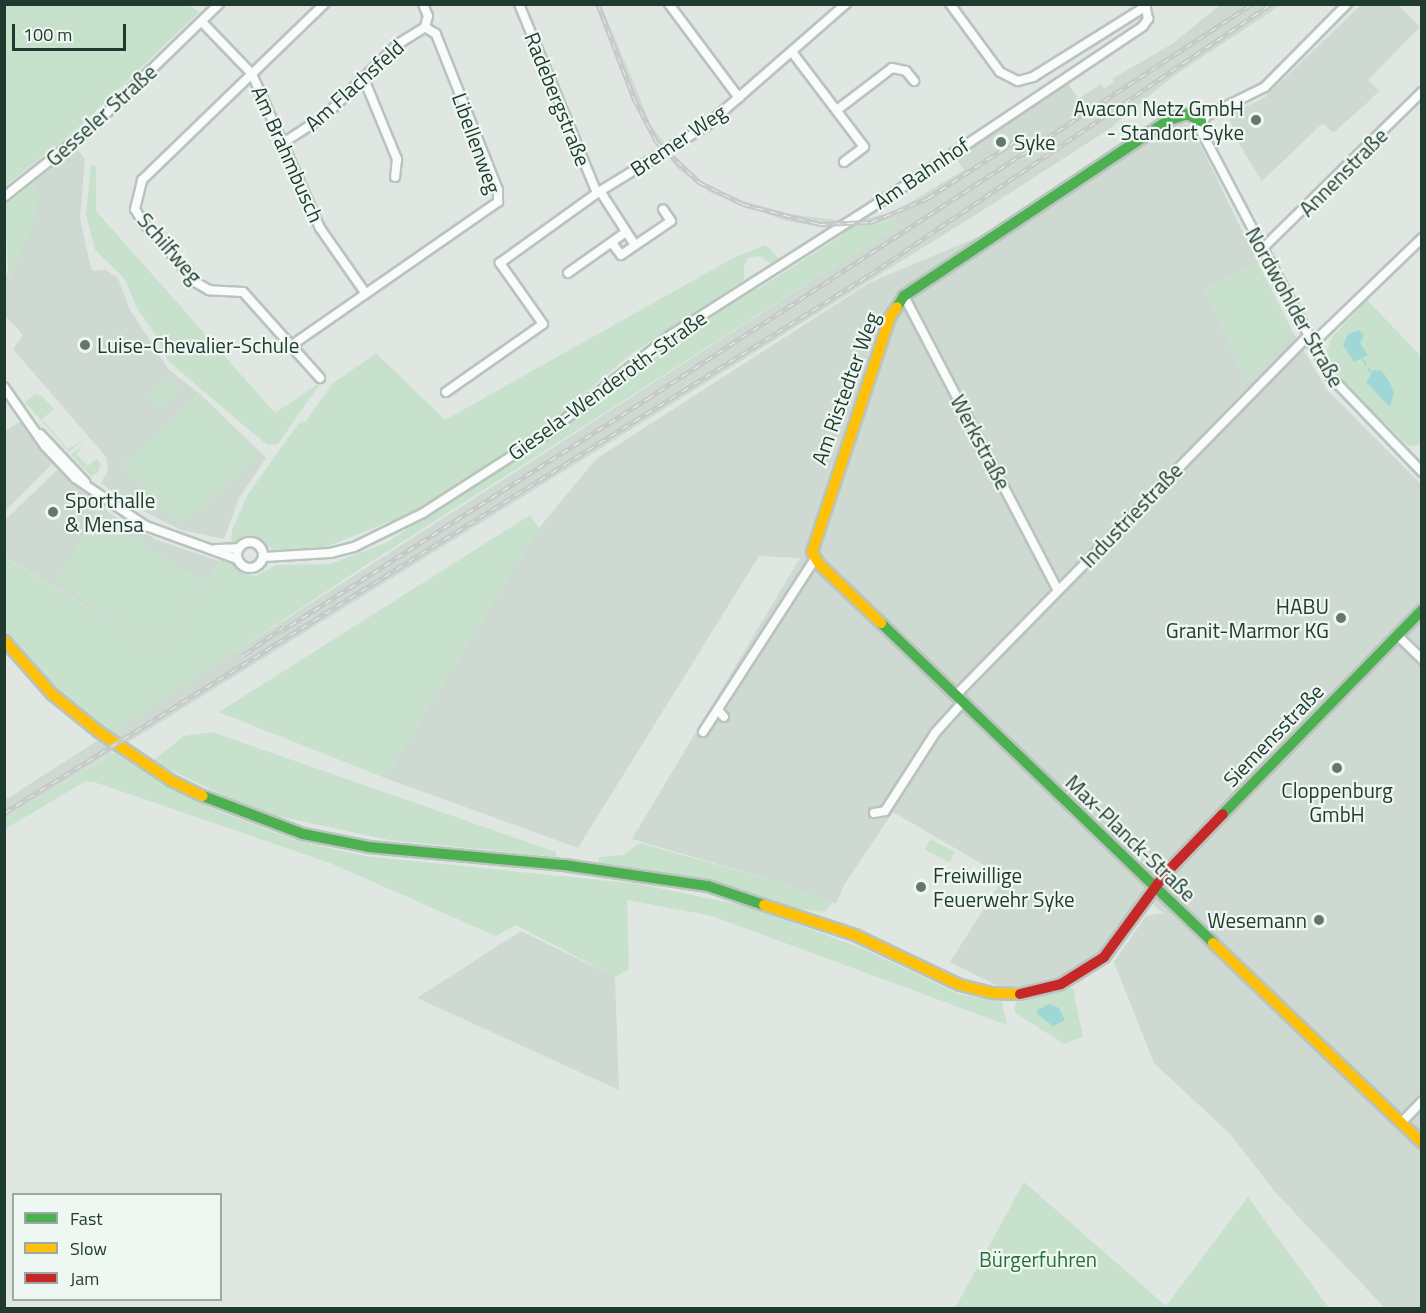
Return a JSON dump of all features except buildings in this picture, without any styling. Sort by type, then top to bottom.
[{"type":"main road","name":"Am Ristedter Weg","points":[[815,559],[812,545],[838,465],[890,317],[904,296],[1169,120],[1187,114],[1201,121]]},
{"type":"main road","name":"Max-Planck-Straße","points":[[815,559],[1154,888],[1422,1143]]},
{"type":"main road","name":"Siemensstraße","points":[[4,640],[52,694],[99,732],[172,781],[233,810],[303,834],[369,847],[564,865],[708,886],[855,935],[977,990],[1025,994],[1076,977],[1116,943],[1154,888],[1422,610]]},
{"type":"street","name":"Gesseler Straße","points":[[4,197],[92,127],[219,4]]},
{"type":"street","points":[[252,74],[324,4]]},
{"type":"street","points":[[423,4],[428,16],[425,27]]},
{"type":"street","name":"Radebergstraße","points":[[519,4],[598,192],[635,244]]},
{"type":"street","points":[[669,4],[739,98]]},
{"type":"street","name":"Bremer Weg","points":[[446,392],[543,324],[500,263],[598,192],[706,126],[846,4]]},
{"type":"street","points":[[950,4],[1000,72],[1018,81],[1033,77],[1145,5]]},
{"type":"street","points":[[1201,121],[1265,87],[1347,4]]},
{"type":"street","name":"Am Bahnhof","points":[[842,225],[942,161],[1148,19],[1145,5]]},
{"type":"street","name":"Am Brahmbusch","points":[[202,22],[252,74],[320,228],[366,294]]},
{"type":"street","name":"Am Flachsfeld","points":[[283,143],[326,115],[398,44],[425,27]]},
{"type":"street","name":"Libellenweg","points":[[366,294],[498,202],[498,190],[436,34],[425,27]]},
{"type":"street","points":[[792,52],[864,147],[844,162]]},
{"type":"street","points":[[837,110],[892,68],[906,71],[914,81]]},
{"type":"street","name":"Schilfweg","points":[[252,74],[141,180],[135,209],[197,284],[209,290],[243,292],[320,378]]},
{"type":"street","points":[[364,79],[397,159],[395,177]]},
{"type":"street","name":"Annenstraße","points":[[1262,249],[1422,92]]},
{"type":"street","name":"Nordwohlder Straße","points":[[1201,121],[1200,129],[1214,158],[1310,340],[1346,396],[1420,466]]},
{"type":"street","points":[[612,243],[621,255],[671,221],[663,209]]},
{"type":"street","name":"Giesela-Wenderoth-Straße","points":[[264,557],[330,553],[396,529],[549,432],[671,335],[842,225]]},
{"type":"street","points":[[568,273],[626,232]]},
{"type":"street","name":"Industriestraße","points":[[874,813],[885,811],[959,698],[1057,589],[1310,340],[1422,238]]},
{"type":"street","points":[[292,345],[366,294]]},
{"type":"street","name":"Werkstraße","points":[[904,296],[1057,589]]},
{"type":"street","points":[[4,387],[37,431],[87,485],[146,526],[237,559],[247,568],[255,568],[264,557],[257,544],[244,543],[239,548],[237,559]]},
{"type":"street","points":[[213,550],[239,548]]},
{"type":"street","name":"Am Ristedter Weg","points":[[703,732],[815,559]]},
{"type":"street","points":[[1397,635],[1422,659]]},
{"type":"street","points":[[718,710],[724,717]]},
{"type":"street","points":[[1401,1123],[1422,1101]]},
{"type":"shaded area","points":[[595,5],[601,5],[651,125],[680,164],[710,187],[744,201],[789,214],[853,222],[896,211],[964,170],[955,156],[1068,83],[1078,99],[1101,84],[1104,89],[1114,82],[1112,79],[1172,44],[1220,5],[1281,5],[1172,77],[1108,130],[977,214],[5,819],[5,800],[899,225],[894,218],[872,225],[828,228],[786,221],[711,193],[678,169],[645,124]]},
{"type":"shaded area","points":[[1361,5],[1398,5],[1420,27],[1368,80],[1379,91],[1367,103],[1333,133],[1323,123],[1262,181],[1239,144],[1228,115],[1264,98]]},
{"type":"shaded area","points":[[1178,124],[1190,124],[1258,263],[1204,290],[1247,381],[1293,332],[1327,390],[1421,484],[1421,1308],[1383,1306],[1276,1193],[1230,1134],[1154,1063],[1114,962],[1146,916],[1163,913],[1141,894],[1104,948],[1076,972],[1045,985],[1008,991],[950,962],[1004,877],[893,812],[844,885],[836,904],[785,884],[632,839],[800,558],[759,556],[578,848],[385,778],[539,528],[596,459],[869,283],[1037,212]]},
{"type":"shaded area","name":"Luise-Chevalier-Schule","points":[[76,147],[85,159],[80,218],[93,271],[106,270],[118,278],[129,308],[168,369],[200,394],[266,458],[239,498],[224,539],[181,530],[131,505],[101,483],[108,471],[107,458],[13,349],[23,335],[5,315],[4,279],[9,279],[39,198],[32,184]]},
{"type":"shaded area","points":[[24,419],[54,462],[5,511],[5,431]]},
{"type":"shaded area","points":[[58,469],[111,514],[157,540],[219,561],[163,652],[5,557],[5,520]]},
{"type":"shaded area","points":[[521,931],[615,977],[619,1090],[417,998]]},
{"type":"green space","points":[[188,4],[199,12],[76,130],[5,186],[5,5]]},
{"type":"green space","points":[[91,165],[96,166],[96,211],[275,413],[321,382],[278,444],[267,445],[168,361],[158,338],[138,310],[124,278],[95,250],[86,214]]},
{"type":"green space","points":[[32,184],[39,198],[32,229],[9,279],[5,279],[8,271],[5,205]]},
{"type":"green space","points":[[895,218],[899,225],[366,565],[113,733],[57,689],[5,629],[4,557],[163,652],[220,558],[230,561],[240,572],[256,576],[276,565],[330,564],[386,543],[550,437],[722,307],[755,286],[758,289],[841,236],[840,227],[872,225]]},
{"type":"green space","points":[[766,245],[780,260],[773,265],[759,256],[748,258],[744,266],[744,280],[630,355],[553,420],[426,507],[323,548],[275,550],[249,537],[231,545],[232,530],[248,494],[298,424],[306,421],[332,384],[376,353],[445,420],[735,257]]},
{"type":"green space","points":[[1258,263],[1293,332],[1247,381],[1204,290]]},
{"type":"green space","points":[[1367,300],[1421,356],[1421,442],[1418,445],[1408,446],[1344,383],[1326,353],[1332,337]]},
{"type":"green space","points":[[167,378],[180,391],[160,411],[147,398]]},
{"type":"green space","points":[[35,394],[42,396],[54,409],[42,419],[68,449],[82,441],[69,452],[25,402]]},
{"type":"green space","points":[[198,394],[244,438],[258,457],[181,526],[122,465]]},
{"type":"green space","points":[[84,444],[76,454],[88,466],[97,459],[101,464],[98,472],[91,476],[71,455]]},
{"type":"green space","points":[[97,515],[203,581],[161,648],[55,582]]},
{"type":"green space","points":[[530,515],[539,528],[385,778],[219,712]]},
{"type":"green space","points":[[212,732],[556,852],[556,857],[389,840],[258,812],[152,761],[184,736]]},
{"type":"green space","points":[[116,751],[165,784],[213,809],[295,840],[364,856],[639,884],[746,906],[864,949],[958,994],[1002,1001],[1007,1025],[712,916],[627,900],[629,969],[615,977],[516,925],[496,936],[330,863],[94,782],[86,781],[5,829],[5,819]]},
{"type":"green space","points":[[930,839],[955,852],[950,862],[925,850]]},
{"type":"green space","points":[[640,843],[785,884],[833,902],[825,912],[799,909],[704,879],[599,863],[599,857],[623,855]]},
{"type":"green space","points":[[1073,988],[1083,1037],[1064,1044],[1014,1012],[1016,1002]]},
{"type":"green space","name":"Bürgerfuhren","points":[[1024,1182],[1166,1306],[1248,1197],[1329,1308],[955,1308]]},
{"type":"water","points":[[1359,330],[1364,335],[1360,343],[1368,355],[1354,362],[1343,345],[1348,334]]},
{"type":"water","points":[[1374,370],[1382,371],[1389,381],[1394,393],[1390,407],[1366,382]]},
{"type":"water","points":[[1049,1004],[1059,1008],[1065,1020],[1053,1026],[1037,1014],[1037,1010]]},
{"type":"waterway","points":[[1363,360],[1366,364]]},
{"type":"railway","points":[[598,4],[634,98],[657,142],[699,182],[743,204],[819,224],[871,222],[928,198],[1017,140]]},
{"type":"railway","points":[[278,633],[647,399],[1252,4]]},
{"type":"railway","points":[[4,813],[869,275],[1271,4]]},
{"type":"railway","points":[[244,655],[283,627]]},
{"type":"traffic: fast","points":[[897,307],[904,296],[1169,120],[1187,114],[1201,121]]},
{"type":"traffic: fast","points":[[1223,814],[1422,610]]},
{"type":"traffic: fast","points":[[881,623],[1213,943]]},
{"type":"traffic: fast","points":[[203,796],[303,834],[369,847],[564,865],[708,886],[764,905]]},
{"type":"traffic: slow","points":[[881,623],[820,565],[812,552],[890,317],[897,307]]},
{"type":"traffic: slow","points":[[4,640],[52,694],[99,732],[172,781],[203,796]]},
{"type":"traffic: slow","points":[[764,905],[855,935],[960,985],[993,993],[1020,994]]},
{"type":"traffic: slow","points":[[1213,943],[1422,1143]]},
{"type":"traffic: jam","points":[[1020,994],[1061,984],[1104,957],[1165,874],[1223,814]]},
{"type":"place","name":"Avacon Netz GmbH - Standort Syke","points":[[1256,120]]},
{"type":"place","name":"Syke","points":[[1001,142]]},
{"type":"place","name":"Luise-Chevalier-Schule","points":[[85,345]]},
{"type":"place","name":"Sporthalle & Mensa","points":[[53,512]]},
{"type":"place","name":"HABU Granit-Marmor KG","points":[[1341,618]]},
{"type":"place","name":"Cloppenburg GmbH","points":[[1337,768]]},
{"type":"place","name":"Freiwillige Feuerwehr Syke","points":[[921,887]]},
{"type":"place","name":"Wesemann","points":[[1319,920]]}]
